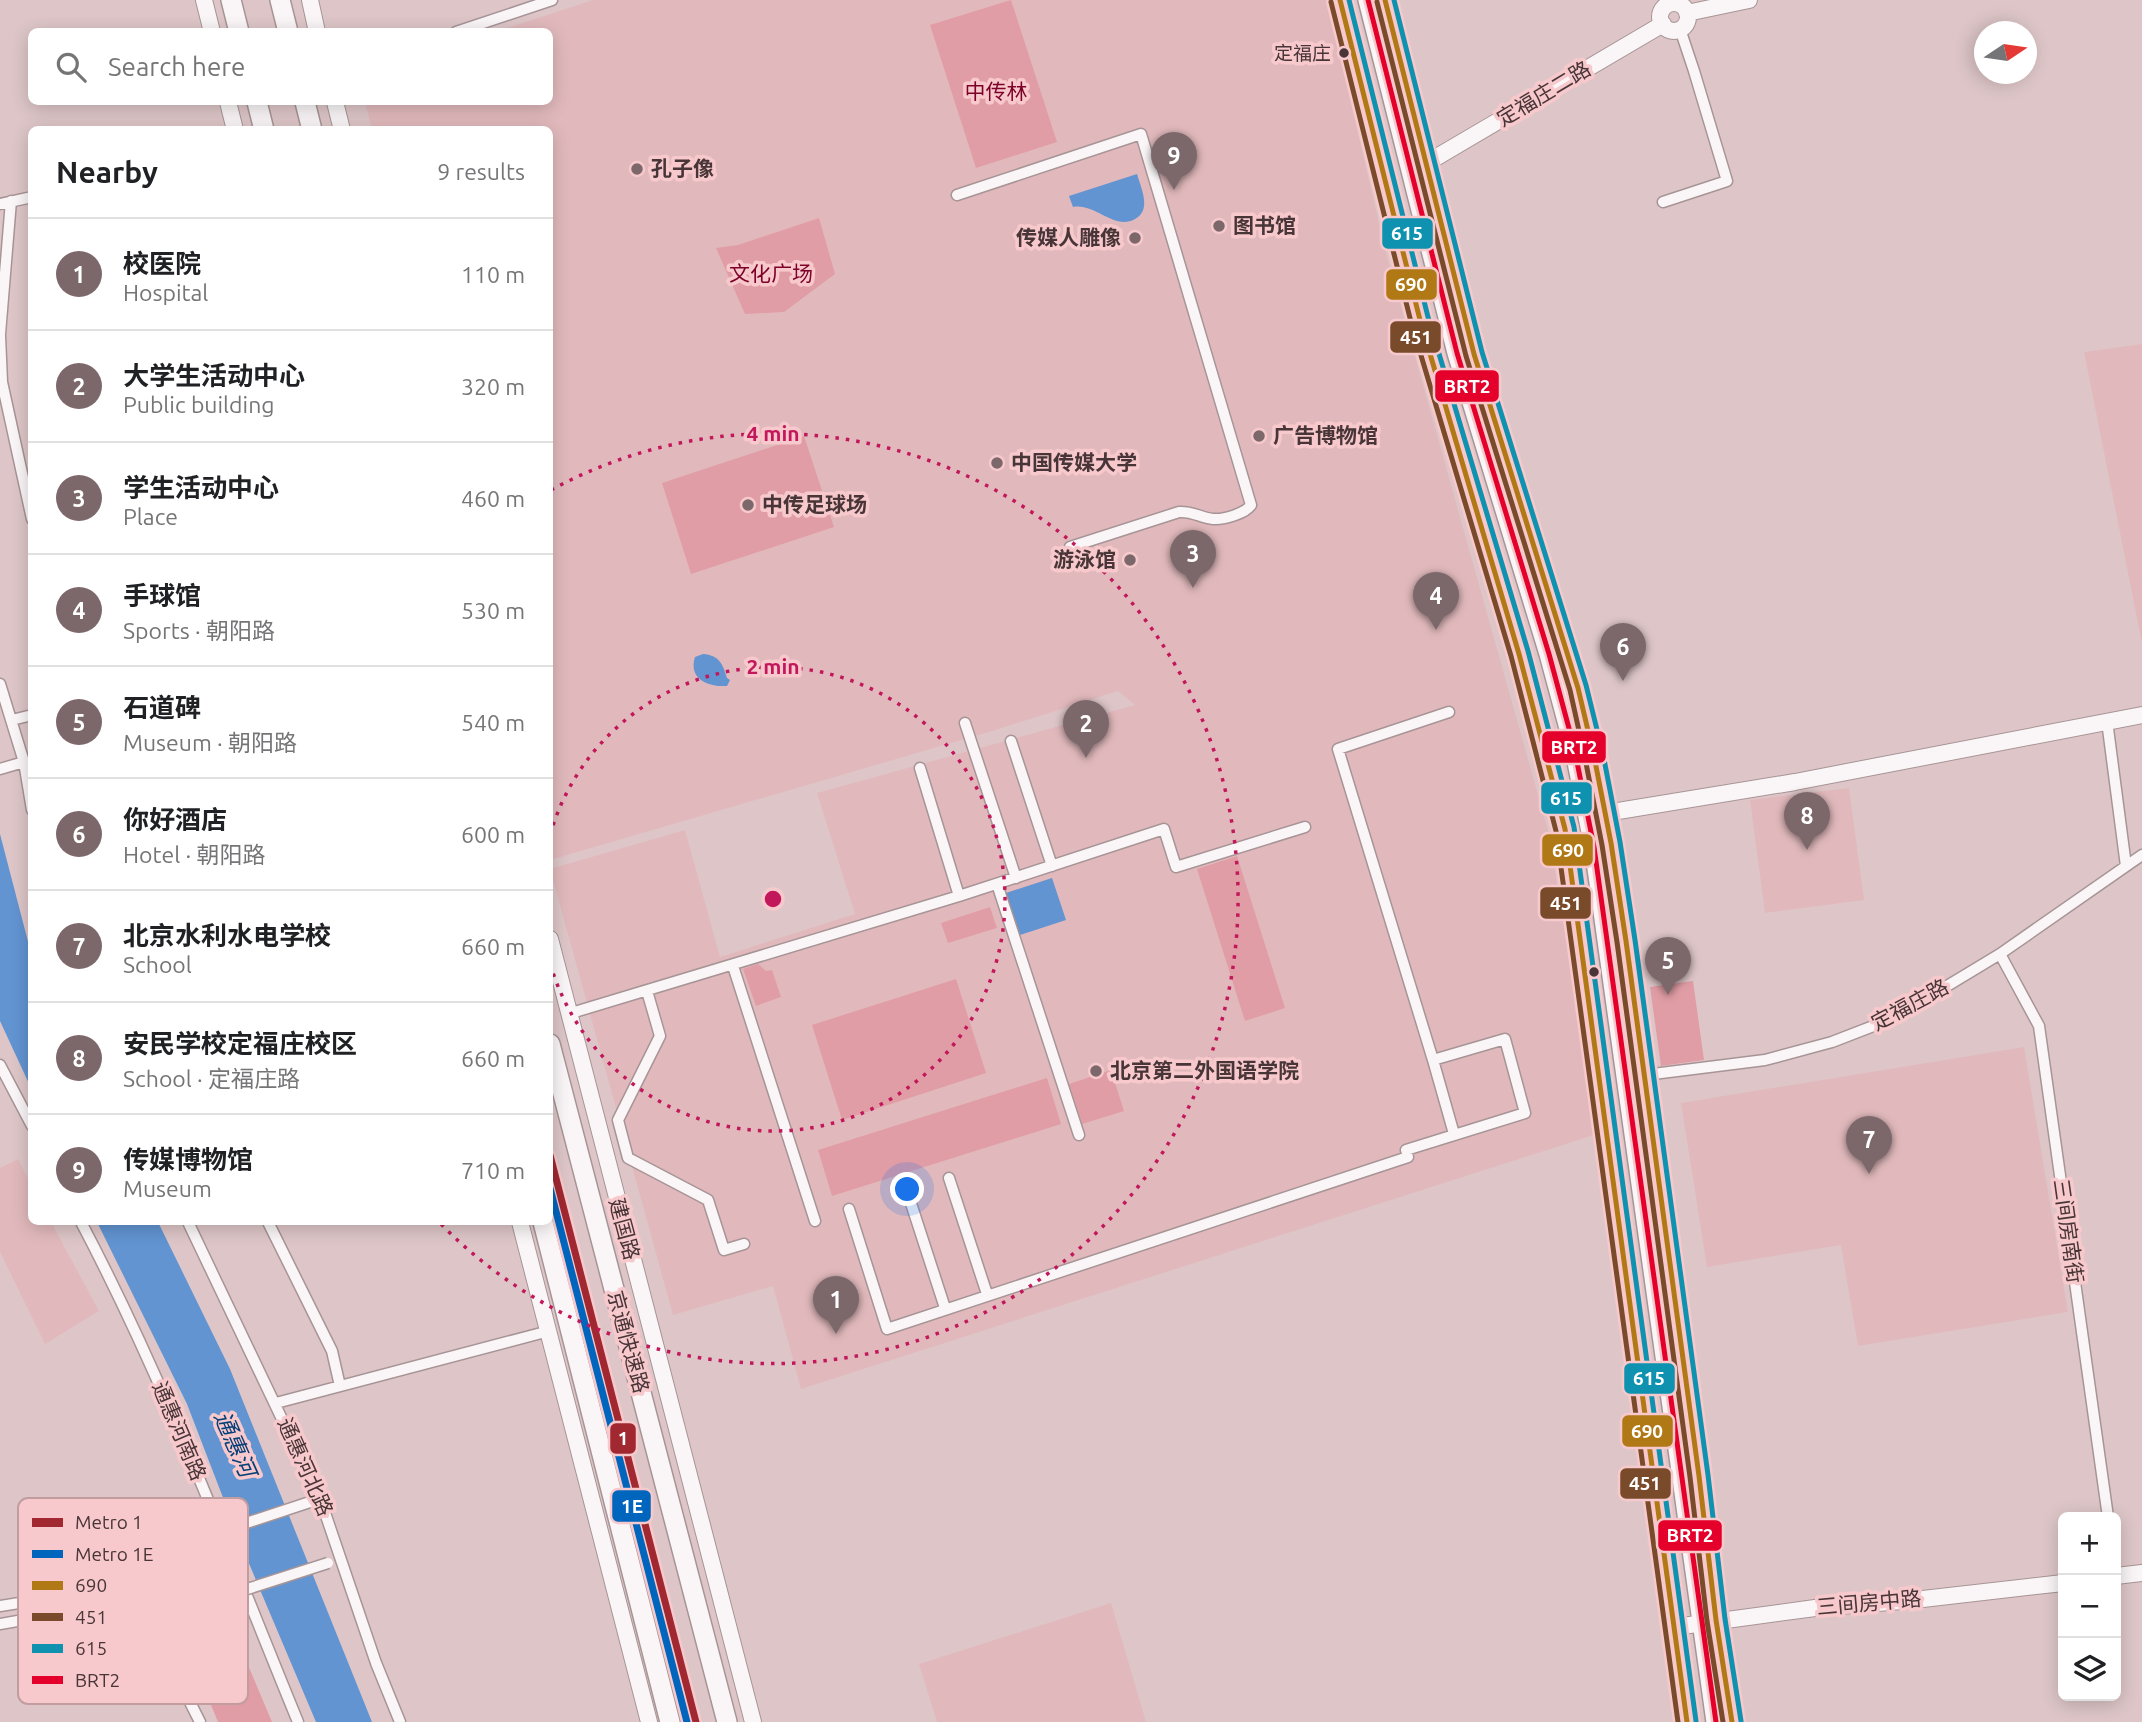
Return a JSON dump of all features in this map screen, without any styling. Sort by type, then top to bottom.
[{"type":"highway","points":[[231,0],[238,28]]},
{"type":"highway","points":[[280,0],[287,28]]},
{"type":"highway","points":[[1358,0],[1447,356],[1539,656],[1564,749],[1584,849],[1638,1193]]},
{"type":"highway","points":[[1368,0],[1457,353],[1545,641],[1574,747],[1602,895],[1638,1193],[1696,1624],[1705,1722]]},
{"type":"highway","points":[[258,105],[263,126]]},
{"type":"highway","points":[[306,105],[311,126]]},
{"type":"highway","name":"京通快速路","points":[[553,1055],[727,1722]]},
{"type":"highway","points":[[544,1225],[670,1722]]},
{"type":"highway","points":[[1696,1624],[1716,1722]]},
{"type":"street","points":[[204,0],[211,28]]},
{"type":"street","points":[[310,0],[316,28]]},
{"type":"street","points":[[468,28],[552,0]]},
{"type":"street","points":[[1340,0],[1429,354],[1510,616],[1553,777],[1638,1193],[1696,1624],[1732,1722]]},
{"type":"street","points":[[1385,0],[1474,354],[1578,688],[1606,813],[1645,1075],[1638,1193]]},
{"type":"street","points":[[1680,5],[1710,0]]},
{"type":"street","points":[[1680,5],[1749,0]]},
{"type":"street","name":"定福庄二路","points":[[1426,164],[1663,24],[1663,9],[1669,4],[1680,5]]},
{"type":"street","points":[[1663,24],[1669,29],[1680,29],[1686,24],[1680,5]]},
{"type":"street","points":[[1663,202],[1727,181],[1680,29]]},
{"type":"street","points":[[229,105],[234,126]]},
{"type":"street","points":[[336,105],[341,126]]},
{"type":"street","points":[[957,195],[1141,134],[1251,505],[1245,511],[1217,519],[1191,511],[1179,512],[1070,547]]},
{"type":"street","points":[[28,198],[6,202],[0,335],[2,382],[28,501]]},
{"type":"street","points":[[0,684],[24,762],[28,789]]},
{"type":"street","points":[[1449,712],[1338,749],[1454,1135]]},
{"type":"street","points":[[1606,813],[1795,782],[2142,715]]},
{"type":"street","points":[[12,720],[28,716]]},
{"type":"street","points":[[2107,721],[2126,866]]},
{"type":"street","points":[[965,723],[1016,878]]},
{"type":"street","points":[[1011,741],[1052,866]]},
{"type":"street","points":[[0,769],[24,762]]},
{"type":"street","points":[[920,768],[960,896]]},
{"type":"street","points":[[568,1014],[960,896],[1164,829],[1176,867],[1305,827]]},
{"type":"street","name":"定福庄路","points":[[1645,1075],[1765,1060],[1832,1042],[1894,1018],[2000,954],[2142,855]]},
{"type":"street","points":[[997,884],[1079,1135]]},
{"type":"street","name":"建国路","points":[[553,952],[753,1722]]},
{"type":"street","name":"三间房南街","points":[[2000,954],[2039,1026],[2107,1512]]},
{"type":"street","points":[[733,965],[815,1221]]},
{"type":"street","points":[[647,990],[660,1036],[618,1120],[628,1158],[708,1200],[724,1250],[744,1244]]},
{"type":"street","points":[[849,1209],[887,1329],[1408,1157],[1406,1150],[1525,1113],[1505,1039],[1433,1060]]},
{"type":"street","points":[[0,1065],[28,1118]]},
{"type":"street","points":[[949,1178],[987,1294]]},
{"type":"street","points":[[907,1191],[945,1308]]},
{"type":"street","name":"通惠河南路","points":[[84,1225],[179,1425],[208,1498]]},
{"type":"street","name":"通惠河北路","points":[[189,1225],[276,1403],[342,1559],[376,1663],[400,1722]]},
{"type":"street","points":[[269,1225],[332,1351],[341,1386]]},
{"type":"street","points":[[521,1225],[649,1722]]},
{"type":"street","points":[[276,1403],[548,1331]]},
{"type":"street","points":[[248,1523],[316,1501]]},
{"type":"street","points":[[248,1589],[342,1559]]},
{"type":"street","points":[[2121,1575],[2142,1573]]},
{"type":"street","name":"三间房中路","points":[[1696,1624],[1815,1608],[2058,1584]]},
{"type":"street","name":"通惠河南路","points":[[248,1597],[298,1722]]},
{"type":"street","points":[[0,1606],[18,1603]]},
{"type":"street","points":[[0,1624],[18,1621]]},
{"type":"street","points":[[1687,1722],[1696,1624]]},
{"type":"street","points":[[191,1704],[200,1722]]},
{"type":"shaded area","points":[[593,0],[1327,0],[1386,253],[1549,834],[1597,1134],[801,1389],[773,1286],[673,1315],[553,880],[553,868],[685,830],[720,957],[855,914],[817,793],[1135,705],[1118,691],[989,732],[553,859],[553,126],[371,126],[366,105],[553,105],[553,28],[507,28]]},
{"type":"shaded area","points":[[2142,344],[2142,643],[2084,352]]},
{"type":"shaded area","points":[[1849,788],[1864,900],[1765,913],[1750,800]]},
{"type":"shaded area","points":[[2024,1047],[2068,1312],[1858,1346],[1841,1245],[1707,1267],[1681,1103]]},
{"type":"shaded area","points":[[18,1159],[28,1179],[28,1225],[53,1225],[99,1311],[45,1344],[0,1252],[0,1168]]},
{"type":"shaded area","points":[[1111,1603],[1146,1722],[937,1722],[919,1664]]},
{"type":"green space","name":"中传林","points":[[1011,0],[1057,142],[976,168],[930,25]]},
{"type":"green space","name":"文化广场","points":[[819,218],[835,274],[784,312],[745,314],[716,248],[738,245]]},
{"type":"green space","name":"中传足球场","points":[[804,436],[834,527],[691,574],[662,483]]},
{"type":"green space","points":[[1237,856],[1285,1008],[1245,1021],[1197,869]]},
{"type":"green space","points":[[990,907],[997,928],[948,943],[941,923]]},
{"type":"green space","points":[[758,964],[766,971],[772,970],[781,997],[756,1006],[743,969]]},
{"type":"green space","points":[[956,979],[986,1073],[842,1120],[812,1025]]},
{"type":"green space","points":[[1693,981],[1704,1060],[1661,1066],[1650,987]]},
{"type":"green space","points":[[1111,1070],[1124,1111],[1082,1124],[1069,1084]]},
{"type":"green space","points":[[1047,1078],[1061,1124],[832,1196],[818,1150]]},
{"type":"green space","points":[[248,1665],[272,1722],[218,1722],[211,1704],[248,1704]]},
{"type":"water","points":[[1137,174],[1144,204],[1140,215],[1135,219],[1120,222],[1089,209],[1073,207],[1069,196]]},
{"type":"water","points":[[703,654],[720,661],[730,680],[727,686],[707,683],[697,676],[694,671],[695,657]]},
{"type":"water","points":[[0,834],[28,941],[28,1082],[0,1021]]},
{"type":"water","points":[[1052,878],[1066,920],[1020,935],[1006,893]]},
{"type":"water","name":"通惠河","points":[[98,1225],[159,1225],[230,1369],[372,1722],[316,1722],[248,1561],[248,1498],[223,1498],[187,1404]]},
{"type":"metro line","name":"1","points":[[553,1167],[696,1722]]},
{"type":"metro line","name":"1E","points":[[553,1200],[687,1722]]},
{"type":"transit line","name":"690","points":[[1340,0],[1420,320],[1519,654],[1565,829],[1687,1722]]},
{"type":"transit line","name":"615","points":[[1349,0],[1428,317],[1528,651],[1574,827],[1696,1721]]},
{"type":"transit line","name":"BRT2","points":[[1368,0],[1457,353],[1549,654],[1574,747],[1594,847],[1716,1722]]},
{"type":"transit line","name":"690","points":[[1385,0],[1474,354],[1578,688],[1594,756],[1626,941],[1716,1620],[1732,1722]]},
{"type":"transit line","name":"615","points":[[1394,0],[1482,352],[1586,685],[1603,754],[1635,940],[1725,1619],[1741,1721]]},
{"type":"transit line","name":"451","points":[[1331,2],[1411,322],[1511,656],[1556,831],[1678,1722]]},
{"type":"transit line","name":"451","points":[[1377,2],[1466,356],[1570,690],[1585,758],[1617,942],[1707,1621],[1723,1722]]},
{"type":"place","name":"定福庄","points":[[1344,53]]},
{"type":"place","name":"孔子像","points":[[637,169]]},
{"type":"place","name":"传媒博物馆","points":[[1174,190]]},
{"type":"place","name":"图书馆","points":[[1219,226]]},
{"type":"place","name":"传媒人雕像","points":[[1135,238]]},
{"type":"place","name":"广告博物馆","points":[[1259,436]]},
{"type":"place","name":"中国传媒大学","points":[[997,463]]},
{"type":"place","name":"中传足球场","points":[[748,505]]},
{"type":"place","name":"游泳馆","points":[[1130,560]]},
{"type":"place","name":"学生活动中心","points":[[1193,588]]},
{"type":"place","name":"手球馆","points":[[1436,630]]},
{"type":"place","name":"你好酒店","points":[[1623,681]]},
{"type":"place","name":"大学生活动中心","points":[[1086,758]]},
{"type":"place","name":"安民学校定福庄校区","points":[[1807,850]]},
{"type":"place","name":"石道碑","points":[[1668,995]]},
{"type":"place","name":"北京第二外国语学院","points":[[1096,1071]]},
{"type":"place","name":"北京水利水电学校","points":[[1869,1174]]},
{"type":"place","name":"校医院","points":[[836,1334]]}]
